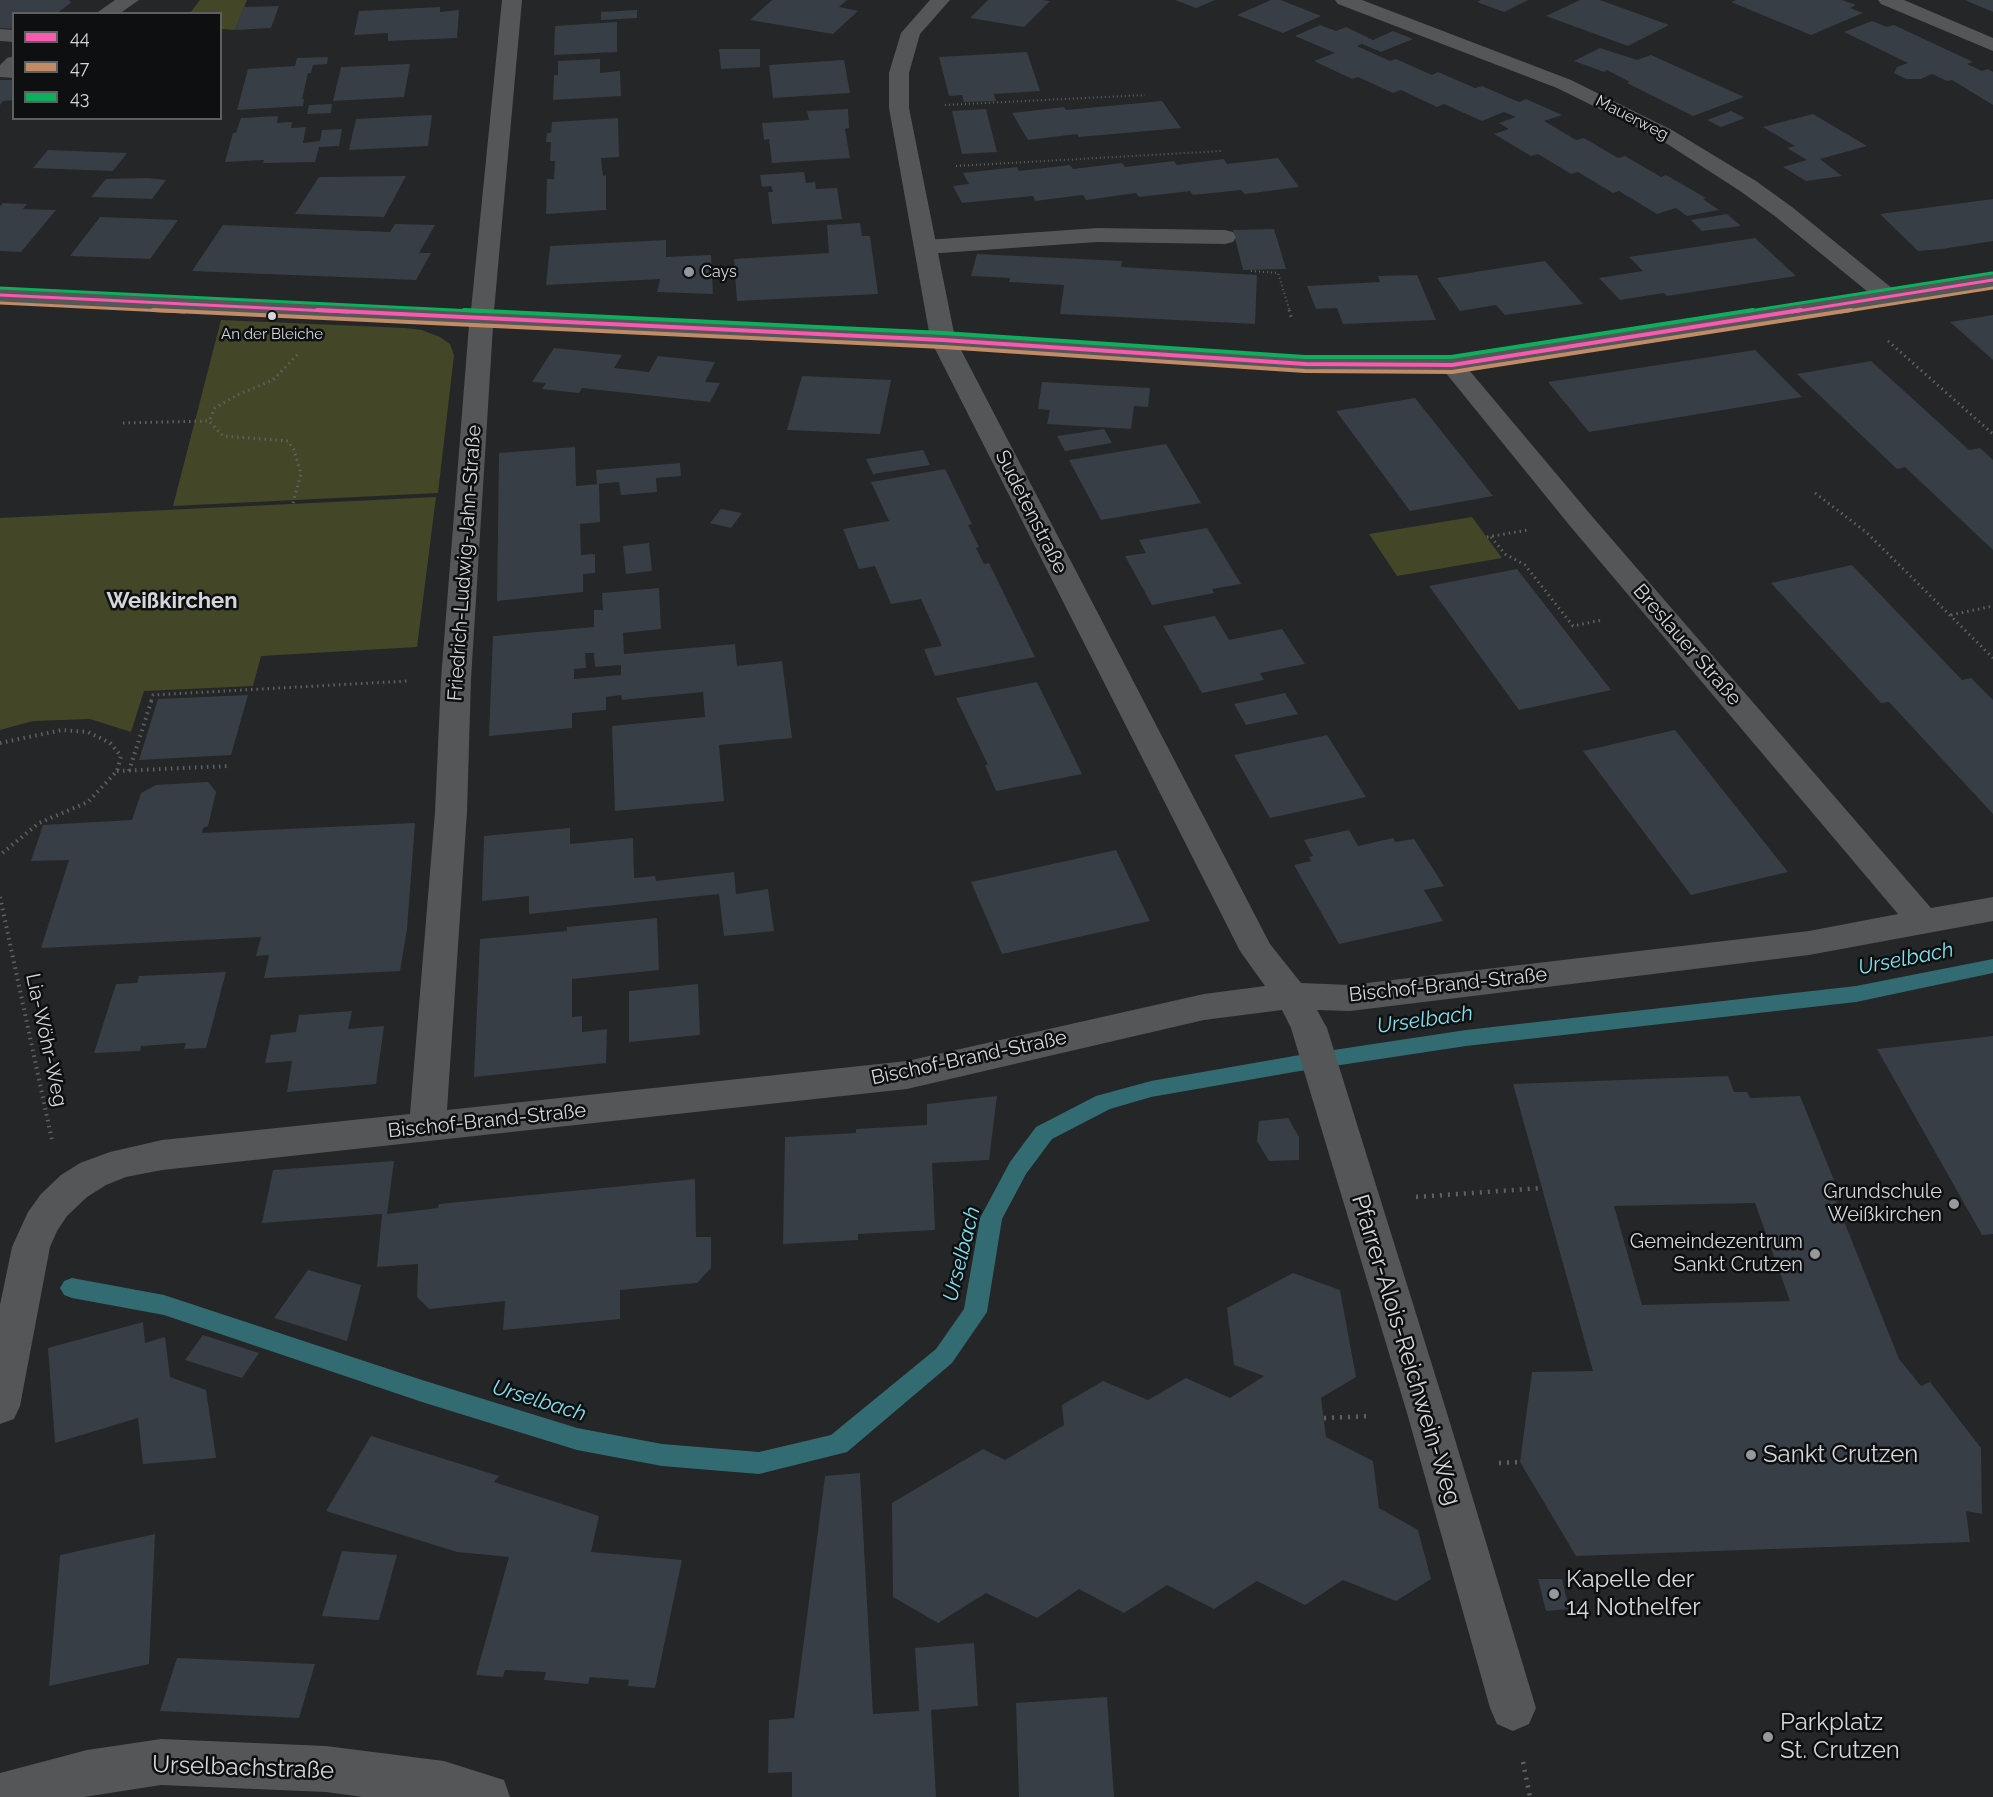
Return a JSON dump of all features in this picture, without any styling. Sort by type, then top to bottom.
[{"type":"street","points":[[108,12],[129,0]]},
{"type":"street","name":"Friedrich-Ludwig-Jahn-Straße","points":[[427,1128],[451,812],[456,679],[482,317],[512,0]]},
{"type":"street","name":"Sudetenstraße","points":[[940,0],[911,33],[899,73],[899,108],[943,340],[1257,951],[1292,996]]},
{"type":"street","name":"Mauerweg","points":[[1345,0],[1564,84],[1665,134],[1748,186],[1784,212],[1887,296]]},
{"type":"street","points":[[1888,0],[1993,45]]},
{"type":"street","points":[[12,64],[5,72],[12,72]]},
{"type":"street","points":[[926,247],[1097,235],[1225,237]]},
{"type":"street","points":[[0,295],[943,340],[1305,364],[1452,365],[1993,280]]},
{"type":"street","name":"Breslauer Straße","points":[[1452,365],[1657,610],[1924,922]]},
{"type":"street","name":"Bischof-Brand-Straße","points":[[0,1406],[31,1247],[41,1223],[54,1205],[74,1186],[93,1174],[123,1163],[162,1155],[907,1075],[1204,1007],[1292,996],[1362,996],[1809,943],[1993,909]]},
{"type":"street","name":"Pfarrer-Alois-Reichwein-Weg","points":[[1292,996],[1310,1028],[1427,1413],[1513,1708]]},
{"type":"street","name":"Urselbachstraße","points":[[0,1793],[87,1773],[161,1762],[326,1769],[444,1784],[487,1797]]},
{"type":"path","points":[[899,108],[1145,95]]},
{"type":"path","points":[[910,168],[1221,152]]},
{"type":"path","points":[[1225,237],[1234,270],[1278,273],[1305,364]]},
{"type":"path","points":[[1844,302],[1993,434]]},
{"type":"path","points":[[209,421],[215,408],[237,395],[273,380],[298,354],[319,318],[320,311]]},
{"type":"path","points":[[123,423],[209,421],[223,436],[288,441],[294,450],[301,474],[293,503]]},
{"type":"path","points":[[1815,493],[1866,532],[1993,658]]},
{"type":"path","points":[[1491,537],[1505,554],[1525,565],[1573,626],[1657,610]]},
{"type":"path","points":[[1951,615],[1993,606]]},
{"type":"path","points":[[129,771],[153,694],[456,679]]},
{"type":"path","points":[[0,743],[62,730],[88,732],[110,743],[121,756],[117,771],[88,802],[39,823],[0,855]]},
{"type":"path","points":[[117,771],[229,766]]},
{"type":"path","name":"Lia-Wöhr-Weg","points":[[0,897],[55,1150],[74,1186]]},
{"type":"path","points":[[1361,1201],[1542,1188]]},
{"type":"green space","points":[[200,0],[247,0],[235,30],[222,29],[222,12],[191,12]]},
{"type":"green space","points":[[221,320],[405,328],[422,330],[450,344],[454,355],[438,493],[173,506]]},
{"type":"green space","points":[[436,497],[417,647],[261,656],[253,686],[144,691],[131,732],[90,719],[33,721],[0,730],[0,518]]},
{"type":"green space","points":[[1472,517],[1502,558],[1397,576],[1369,534]]},
{"type":"building","points":[[0,0],[70,0],[72,2],[59,12],[12,12],[12,29],[0,28]]},
{"type":"building","points":[[772,0],[847,0],[839,7],[858,11],[833,34],[750,20]]},
{"type":"building","points":[[988,0],[1050,1],[1024,27],[970,18]]},
{"type":"building","points":[[1175,0],[1215,0],[1196,8]]},
{"type":"building","points":[[1271,0],[1281,0],[1321,16],[1283,33],[1237,15]]},
{"type":"building","points":[[1481,0],[1528,0],[1504,12],[1477,2]]},
{"type":"building","points":[[1580,0],[1600,0],[1669,25],[1628,46],[1546,16]]},
{"type":"building","points":[[1736,0],[1842,0],[1856,5],[1850,8],[1863,13],[1811,35],[1731,2]]},
{"type":"building","points":[[1965,0],[1993,0],[1993,12]]},
{"type":"building","points":[[279,6],[271,28],[235,30],[244,7]]},
{"type":"building","points":[[440,7],[440,12],[459,10],[457,38],[388,41],[388,33],[354,35],[359,11]]},
{"type":"building","points":[[637,10],[637,18],[601,20],[601,12]]},
{"type":"building","points":[[1872,21],[1887,27],[1894,25],[1973,62],[1967,64],[1982,71],[1988,69],[1993,72],[1993,105],[1952,80],[1947,81],[1932,74],[1921,79],[1906,79],[1894,73],[1897,67],[1908,63],[1844,32]]},
{"type":"building","points":[[617,22],[617,52],[554,55],[555,26]]},
{"type":"building","points":[[1320,25],[1336,31],[1346,27],[1373,40],[1393,31],[1413,39],[1381,52],[1362,44],[1357,46],[1390,61],[1396,59],[1432,75],[1438,72],[1475,88],[1482,86],[1519,102],[1526,99],[1562,115],[1544,121],[1576,140],[1584,138],[1618,158],[1625,156],[1661,177],[1666,175],[1706,198],[1703,199],[1719,210],[1687,216],[1676,208],[1657,214],[1619,191],[1613,193],[1578,172],[1571,174],[1538,154],[1531,156],[1494,134],[1509,129],[1499,123],[1516,117],[1504,112],[1482,121],[1444,104],[1437,107],[1401,90],[1393,93],[1358,77],[1352,79],[1314,61],[1335,53],[1295,36]]},
{"type":"building","points":[[1600,48],[1637,60],[1651,55],[1744,97],[1693,116],[1627,83],[1630,82],[1607,70],[1604,72],[1574,61]]},
{"type":"building","points":[[719,49],[760,49],[760,67],[721,69]]},
{"type":"building","points":[[1027,52],[1040,91],[994,94],[996,101],[964,102],[962,95],[949,96],[939,57]]},
{"type":"building","points":[[328,57],[327,64],[313,65],[311,73],[308,73],[302,99],[304,99],[303,106],[237,110],[248,69],[295,66],[297,58]]},
{"type":"building","points":[[600,59],[600,73],[620,71],[621,96],[553,100],[554,75],[558,75],[558,61]]},
{"type":"building","points":[[844,60],[850,93],[773,98],[769,65]]},
{"type":"building","points":[[410,64],[404,97],[333,101],[341,67]]},
{"type":"building","points":[[0,80],[12,80],[12,100],[3,101],[0,105]]},
{"type":"building","points":[[1162,101],[1181,128],[1079,137],[1077,134],[1028,140],[1012,113],[1064,107],[1066,110]]},
{"type":"building","points":[[332,104],[331,113],[307,114],[309,105]]},
{"type":"building","points":[[848,109],[849,128],[845,129],[850,158],[772,163],[769,139],[764,140],[762,123],[809,120],[807,111]]},
{"type":"building","points":[[986,109],[997,152],[962,154],[952,111]]},
{"type":"building","points":[[1731,111],[1745,118],[1721,127],[1707,120]]},
{"type":"building","points":[[1813,114],[1867,146],[1820,159],[1842,176],[1806,181],[1783,167],[1807,160],[1787,148],[1795,146],[1763,127]]},
{"type":"building","points":[[432,115],[428,146],[349,150],[356,119]]},
{"type":"building","points":[[278,116],[277,123],[292,122],[291,128],[306,127],[303,143],[320,141],[322,130],[342,129],[339,146],[319,147],[315,162],[263,163],[264,160],[225,162],[233,133],[236,133],[241,118]]},
{"type":"building","points":[[618,118],[619,157],[601,158],[603,176],[606,175],[606,210],[546,214],[547,179],[554,179],[555,161],[550,161],[551,142],[546,142],[547,133],[551,133],[552,122]]},
{"type":"building","points":[[48,150],[127,153],[113,171],[33,168]]},
{"type":"building","points":[[1278,158],[1299,187],[1245,194],[1241,190],[1193,195],[1190,191],[1139,197],[1136,193],[1086,200],[1083,195],[1035,201],[1033,196],[962,203],[953,186],[969,184],[963,173],[1017,167],[1019,171],[1070,165],[1073,169],[1122,163],[1125,167],[1174,161],[1177,165],[1224,159],[1227,164]]},
{"type":"building","points":[[804,172],[806,183],[815,182],[816,189],[837,188],[842,219],[772,224],[768,192],[773,192],[771,186],[762,187],[760,175]]},
{"type":"building","points":[[406,176],[384,217],[295,214],[319,177]]},
{"type":"building","points":[[106,179],[166,180],[152,199],[91,197]]},
{"type":"building","points":[[1993,199],[1993,241],[1942,249],[1918,251],[1880,214]]},
{"type":"building","points":[[3,203],[27,204],[23,209],[56,210],[21,252],[0,251],[0,206]]},
{"type":"building","points":[[1727,214],[1741,226],[1702,231],[1691,220]]},
{"type":"building","points":[[100,217],[178,220],[150,259],[70,256]]},
{"type":"building","points":[[860,223],[862,236],[870,236],[878,294],[737,301],[734,259],[829,253],[827,225]]},
{"type":"building","points":[[395,224],[435,225],[419,253],[431,253],[416,280],[192,271],[223,225],[390,232]]},
{"type":"building","points":[[1274,229],[1286,269],[1243,270],[1233,230]]},
{"type":"building","points":[[1755,238],[1796,276],[1667,296],[1664,293],[1620,300],[1599,278],[1643,271],[1629,257]]},
{"type":"building","points":[[666,240],[666,257],[711,255],[713,294],[657,292],[660,279],[546,285],[550,246]]},
{"type":"building","points":[[977,254],[1122,261],[1121,267],[1257,275],[1255,324],[1060,314],[1064,285],[1009,282],[1010,278],[971,276]]},
{"type":"building","points":[[1545,261],[1583,304],[1505,315],[1496,305],[1460,311],[1437,278]]},
{"type":"building","points":[[1417,275],[1436,320],[1343,324],[1337,308],[1316,309],[1307,286],[1380,282],[1378,276]]},
{"type":"building","points":[[1993,315],[1993,360],[1950,322]]},
{"type":"building","points":[[554,348],[622,355],[614,368],[649,372],[658,356],[715,362],[705,382],[720,383],[710,402],[582,388],[579,393],[542,389],[546,383],[532,382]]},
{"type":"building","points":[[1755,350],[1802,397],[1589,432],[1548,382]]},
{"type":"building","points":[[1871,361],[1969,450],[1980,448],[1993,460],[1993,550],[1905,467],[1897,469],[1797,374]]},
{"type":"building","points":[[802,376],[891,380],[880,434],[787,430]]},
{"type":"building","points":[[1042,382],[1150,388],[1148,407],[1134,406],[1131,429],[1047,424],[1050,410],[1038,409]]},
{"type":"building","points":[[1415,398],[1493,496],[1410,511],[1336,411]]},
{"type":"building","points":[[1104,429],[1112,443],[1065,451],[1057,436]]},
{"type":"building","points":[[1166,444],[1201,503],[1101,520],[1069,460]]},
{"type":"building","points":[[575,447],[576,486],[599,484],[600,522],[580,524],[581,555],[595,554],[595,573],[583,574],[583,592],[497,601],[499,453]]},
{"type":"building","points":[[923,450],[930,465],[873,474],[866,459]]},
{"type":"building","points":[[680,463],[681,476],[656,478],[657,492],[621,495],[619,482],[597,484],[596,470]]},
{"type":"building","points":[[945,469],[972,524],[968,525],[979,547],[976,548],[984,564],[989,563],[1035,657],[935,676],[924,649],[942,646],[921,599],[891,604],[875,566],[859,569],[843,529],[889,521],[871,482]]},
{"type":"building","points":[[721,509],[742,513],[731,528],[710,523]]},
{"type":"building","points":[[1207,528],[1241,584],[1212,589],[1214,593],[1152,605],[1125,556],[1146,553],[1139,540]]},
{"type":"building","points":[[649,543],[652,571],[626,574],[623,546]]},
{"type":"building","points":[[1852,565],[1962,680],[1971,678],[1993,700],[1993,814],[1889,702],[1881,703],[1771,583]]},
{"type":"building","points":[[1517,569],[1611,690],[1519,710],[1429,586]]},
{"type":"building","points":[[659,588],[661,629],[623,633],[624,654],[735,644],[737,666],[782,661],[792,738],[719,745],[724,801],[615,811],[612,726],[705,717],[703,692],[622,700],[621,695],[606,697],[606,710],[572,713],[572,728],[489,736],[493,636],[594,627],[594,610],[603,610],[602,593]],"holes":[[[585,653],[594,653],[595,667],[621,665],[621,675],[574,679],[574,669],[586,668]]]},
{"type":"building","points":[[1215,616],[1229,640],[1282,629],[1305,664],[1260,673],[1264,680],[1202,693],[1163,626]]},
{"type":"building","points":[[1037,682],[1082,774],[996,791],[985,765],[988,765],[956,698]]},
{"type":"building","points":[[1285,693],[1298,714],[1246,725],[1234,704]]},
{"type":"building","points":[[248,695],[231,755],[139,760],[158,699]]},
{"type":"building","points":[[1675,730],[1788,872],[1691,895],[1583,751]]},
{"type":"building","points":[[1327,735],[1366,797],[1270,818],[1234,755]]},
{"type":"building","points":[[208,782],[216,792],[208,826],[203,828],[202,833],[415,823],[407,929],[400,971],[264,978],[269,955],[256,956],[261,937],[41,948],[69,860],[31,861],[43,825],[132,820],[141,793],[156,785]]},
{"type":"building","points":[[570,828],[570,844],[633,838],[634,878],[655,876],[656,881],[734,872],[736,894],[768,889],[774,931],[724,936],[719,894],[529,914],[529,896],[482,901],[484,836]]},
{"type":"building","points":[[1349,830],[1358,846],[1393,838],[1395,842],[1414,839],[1444,886],[1424,890],[1443,921],[1339,944],[1294,865],[1311,861],[1309,857],[1313,856],[1304,840]]},
{"type":"building","points":[[1116,850],[1150,921],[1002,954],[971,882]]},
{"type":"building","points":[[657,918],[659,970],[572,979],[572,1017],[582,1016],[582,1032],[607,1029],[606,1063],[474,1077],[480,939],[567,931],[567,927]]},
{"type":"building","points":[[226,972],[206,1048],[184,1049],[186,1043],[141,1046],[140,1051],[94,1053],[116,984],[137,983],[139,976]]},
{"type":"building","points":[[698,984],[700,1035],[629,1042],[629,991]]},
{"type":"building","points":[[352,1011],[348,1029],[384,1026],[376,1084],[287,1092],[292,1061],[265,1063],[271,1035],[296,1032],[299,1015]]},
{"type":"building","points":[[1993,1036],[1993,1234],[1982,1235],[1877,1049]]},
{"type":"building","points":[[1728,1076],[1734,1092],[1747,1092],[1750,1098],[1800,1096],[1842,1200],[1836,1201],[1899,1359],[1921,1386],[1930,1382],[1981,1448],[1982,1514],[1966,1511],[1970,1542],[1576,1556],[1520,1462],[1532,1372],[1593,1371],[1513,1084]],"holes":[[[1755,1203],[1790,1301],[1642,1305],[1614,1206]]]},
{"type":"building","points":[[997,1096],[989,1160],[932,1163],[935,1230],[858,1234],[858,1240],[783,1244],[785,1137],[856,1133],[856,1129],[927,1125],[927,1104]]},
{"type":"building","points":[[1288,1118],[1299,1137],[1299,1160],[1269,1161],[1257,1141],[1259,1121]]},
{"type":"building","points":[[394,1161],[387,1214],[438,1208],[439,1204],[695,1179],[696,1237],[711,1237],[711,1268],[697,1283],[620,1290],[620,1319],[503,1330],[505,1301],[429,1309],[417,1297],[418,1264],[377,1267],[382,1214],[262,1223],[273,1170]]},
{"type":"building","points":[[308,1270],[361,1285],[347,1341],[274,1318]]},
{"type":"building","points":[[1293,1273],[1340,1290],[1356,1377],[1321,1398],[1326,1437],[1373,1461],[1379,1508],[1418,1530],[1431,1579],[1396,1601],[1343,1580],[1305,1605],[1257,1581],[1214,1609],[1167,1585],[1124,1613],[1079,1589],[1037,1618],[986,1593],[938,1623],[893,1597],[892,1503],[983,1449],[1005,1460],[1064,1425],[1062,1405],[1103,1381],[1148,1400],[1186,1378],[1230,1398],[1264,1376],[1234,1365],[1227,1308]]},
{"type":"building","points":[[143,1322],[145,1343],[165,1337],[170,1377],[206,1390],[216,1458],[143,1464],[138,1418],[55,1443],[48,1348]]},
{"type":"building","points":[[203,1335],[259,1353],[242,1378],[185,1360]]},
{"type":"building","points":[[371,1436],[499,1476],[494,1482],[599,1516],[591,1552],[682,1560],[655,1688],[628,1686],[629,1680],[590,1677],[588,1684],[544,1680],[546,1672],[505,1670],[503,1677],[476,1675],[509,1557],[457,1552],[326,1511]]},
{"type":"building","points":[[860,1473],[873,1714],[919,1711],[915,1648],[974,1643],[978,1706],[931,1710],[936,1797],[792,1797],[792,1772],[768,1773],[769,1720],[794,1718],[825,1476]]},
{"type":"building","points":[[155,1534],[149,1664],[49,1686],[60,1555]]},
{"type":"building","points":[[342,1551],[397,1555],[379,1620],[322,1616]]},
{"type":"building","name":"Kapelle der 14 Nothelfer","points":[[1538,1579],[1562,1579],[1569,1609],[1546,1611]]},
{"type":"building","points":[[177,1658],[315,1664],[299,1718],[160,1711]]},
{"type":"building","points":[[1107,1697],[1114,1797],[1019,1797],[1016,1703]]},
{"type":"waterway","name":"Urselbach","points":[[72,1288],[164,1305],[422,1391],[577,1439],[662,1455],[759,1463],[838,1444],[944,1356],[975,1312],[991,1218],[1018,1168],[1044,1133],[1104,1102],[1151,1089],[1294,1064],[1466,1038],[1856,994],[1993,966]]},
{"type":"transit line","name":"43","points":[[0,288],[943,333],[1305,357],[1451,357],[1992,273]]},
{"type":"transit line","name":"44","points":[[0,295],[943,340],[1305,364],[1452,365],[1993,280]]},
{"type":"transit line","name":"47","points":[[0,303],[943,347],[1305,371],[1452,372],[1993,288]]},
{"type":"place","name":"Cays","points":[[689,272]]},
{"type":"place","name":"An der Bleiche","points":[[272,316]]},
{"type":"place","name":"Grundschule Weißkirchen","points":[[1954,1204]]},
{"type":"place","name":"Gemeindezentrum Sankt Crutzen","points":[[1815,1254]]},
{"type":"place","name":"Sankt Crutzen","points":[[1751,1455]]},
{"type":"place","name":"Kapelle der 14 Nothelfer","points":[[1554,1594]]},
{"type":"place","name":"Parkplatz St. Crutzen","points":[[1768,1737]]},
{"type":"district","name":"Weißkirchen","points":[[172,601]]}]
